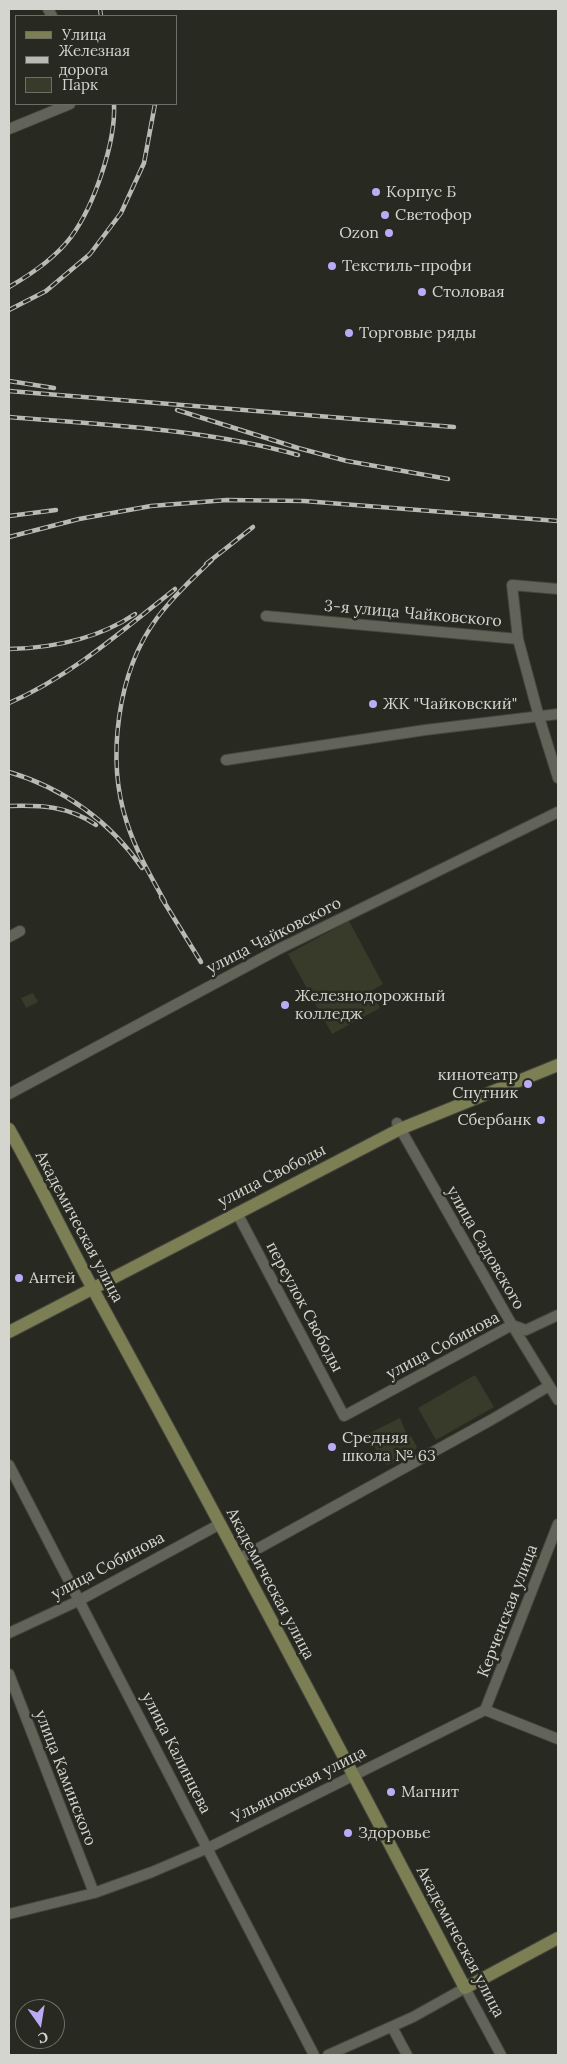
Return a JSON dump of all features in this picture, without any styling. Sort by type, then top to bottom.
[{"type":"main road","name":"улица Свободы","points":[[9,1332],[91,1285],[398,1126],[558,1058]]},
{"type":"main road","name":"улица Свободы","points":[[9,1325],[237,1213],[398,1126],[558,1065]]},
{"type":"main road","name":"Академическая улица","points":[[9,1130],[40,1184],[91,1285],[239,1559],[465,1988]]},
{"type":"main road","points":[[465,1988],[558,1938]]},
{"type":"street","points":[[9,129],[68,105]]},
{"type":"street","name":"3-я улица Чайковского","points":[[266,616],[518,639],[512,586],[558,589]]},
{"type":"street","points":[[518,639],[558,778]]},
{"type":"street","points":[[226,760],[425,730],[558,714]]},
{"type":"street","name":"улица Чайковского","points":[[9,1094],[279,948],[558,812]]},
{"type":"street","points":[[9,937],[20,931]]},
{"type":"street","name":"улица Садовского","points":[[398,1126],[512,1325],[558,1400]]},
{"type":"street","name":"переулок Свободы","points":[[237,1213],[344,1416]]},
{"type":"street","name":"улица Собинова","points":[[344,1416],[512,1325],[526,1330],[558,1315]]},
{"type":"street","points":[[239,1559],[549,1386]]},
{"type":"street","name":"улица Калинцева","points":[[9,1465],[314,2055]]},
{"type":"street","name":"улица Собинова","points":[[9,1632],[80,1600],[220,1524]]},
{"type":"street","name":"Керченская улица","points":[[485,1710],[558,1524]]},
{"type":"street","name":"улица Каминского","points":[[9,1674],[94,1893]]},
{"type":"street","points":[[485,1710],[558,1739]]},
{"type":"street","name":"Ульяновская улица","points":[[9,1914],[94,1893],[152,1872],[208,1848],[353,1774],[485,1710]]},
{"type":"street","points":[[328,2055],[412,2018],[465,1988]]},
{"type":"street","name":"Академическая улица","points":[[465,1988],[501,2055]]},
{"type":"street","points":[[392,2027],[407,2055]]},
{"type":"green space","points":[[349,921],[383,984],[371,991],[380,1008],[332,1034],[288,954]]},
{"type":"green space","points":[[33,993],[38,1002],[26,1008],[21,998]]},
{"type":"green space","points":[[475,1375],[494,1407],[436,1440],[418,1408]]},
{"type":"green space","points":[[400,1418],[407,1435],[411,1436],[417,1447],[403,1459],[386,1465],[379,1453],[380,1449],[377,1451],[368,1434]]},
{"type":"railway","points":[[100,9],[101,15]]},
{"type":"railway","points":[[9,287],[50,258],[65,244],[80,224],[102,173],[111,136],[114,105]]},
{"type":"railway","points":[[9,310],[46,291],[90,254],[121,213],[144,163],[155,105]]},
{"type":"railway","points":[[9,381],[54,388]]},
{"type":"railway","points":[[9,391],[454,427]]},
{"type":"railway","points":[[177,410],[298,448],[347,461],[448,479]]},
{"type":"railway","points":[[9,417],[155,429],[227,439],[298,455]]},
{"type":"railway","points":[[9,537],[79,519],[151,506],[227,500],[304,501],[558,521]]},
{"type":"railway","points":[[9,516],[56,510]]},
{"type":"railway","points":[[206,564],[253,527]]},
{"type":"railway","points":[[165,902],[144,864],[127,823],[117,772],[119,717],[124,690],[132,664],[143,640],[157,618],[190,581],[212,560]]},
{"type":"railway","points":[[9,703],[54,680],[75,666],[175,589]]},
{"type":"railway","points":[[9,649],[42,647],[90,636],[121,623],[135,614]]},
{"type":"railway","points":[[9,772],[48,787],[84,808],[115,835],[142,868]]},
{"type":"railway","points":[[9,806],[32,806],[65,810],[96,825]]},
{"type":"railway","points":[[161,897],[201,962]]},
{"type":"place","name":"Корпус Б","points":[[376,192]]},
{"type":"place","name":"Светофор","points":[[385,215]]},
{"type":"place","name":"Ozon","points":[[389,233]]},
{"type":"place","name":"Текстиль-профи","points":[[332,266]]},
{"type":"place","name":"Столовая","points":[[422,292]]},
{"type":"place","name":"Торговые ряды","points":[[349,333]]},
{"type":"place","name":"ЖК \"Чайковский\"","points":[[373,704]]},
{"type":"place","name":"Железнодорожный колледж","points":[[285,1005]]},
{"type":"place","name":"кинотеатр Спутник","points":[[528,1084]]},
{"type":"place","name":"Сбербанк","points":[[541,1120]]},
{"type":"place","name":"Антей","points":[[19,1278]]},
{"type":"place","name":"Средняя школа № 63","points":[[332,1447]]},
{"type":"place","name":"Магнит","points":[[391,1792]]},
{"type":"place","name":"Здоровье","points":[[348,1833]]}]
